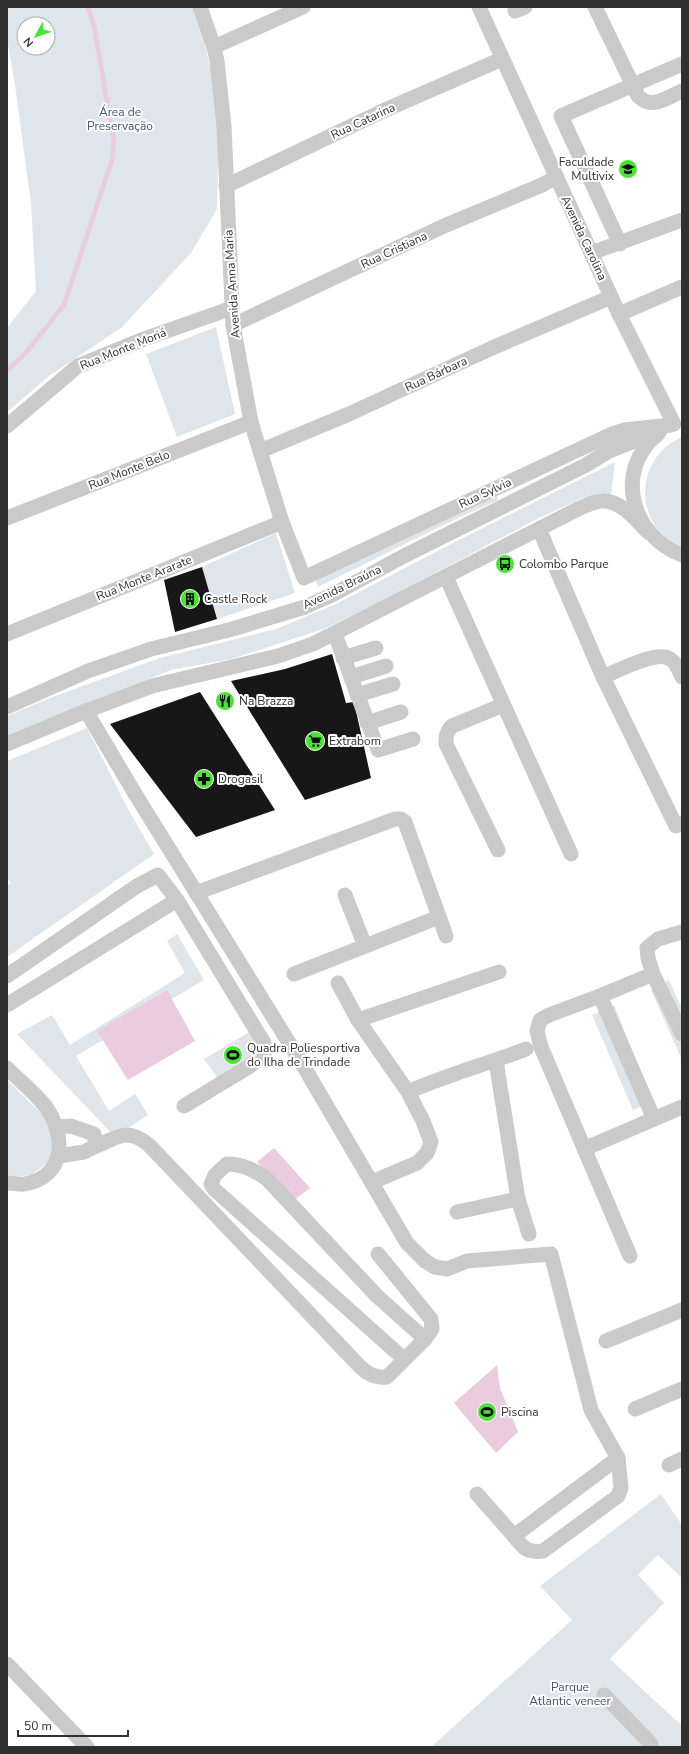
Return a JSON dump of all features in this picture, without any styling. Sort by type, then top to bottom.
[{"type":"street","name":"Avenida Anna Maria","points":[[200,7],[214,47],[224,126],[233,325],[251,422],[282,522],[304,578]]},
{"type":"street","points":[[214,47],[303,7]]},
{"type":"street","name":"Avenida Carolina","points":[[479,7],[619,314],[673,425]]},
{"type":"street","points":[[596,7],[631,86],[644,102],[651,104],[682,92]]},
{"type":"street","name":"Rua Catarina","points":[[226,186],[385,110],[502,60]]},
{"type":"street","points":[[620,244],[562,116],[682,64]]},
{"type":"street","name":"Rua Cristiana","points":[[233,325],[444,226],[542,185],[556,177]]},
{"type":"street","points":[[591,253],[620,244],[682,220]]},
{"type":"street","points":[[619,314],[682,288]]},
{"type":"street","name":"Rua Bárbara","points":[[260,451],[349,414],[492,348],[612,297]]},
{"type":"street","name":"Rua Monte Moriá","points":[[7,426],[78,366],[144,339],[232,308]]},
{"type":"street","name":"Rua Monte Belo","points":[[7,518],[251,422]]},
{"type":"street","points":[[648,532],[638,514],[635,504],[633,490],[634,474],[637,464],[647,445],[673,425]]},
{"type":"street","name":"Rua Sylvia","points":[[304,578],[612,434],[624,430],[673,425]]},
{"type":"street","name":"Avenida Braúna","points":[[7,708],[88,671],[151,649],[229,630],[312,604],[586,465],[609,451],[673,425]]},
{"type":"street","points":[[7,744],[86,710],[152,686],[278,656],[313,644],[578,509],[602,501],[624,508],[664,546],[682,555]]},
{"type":"street","name":"Rua Monte Ararate","points":[[7,634],[282,522]]},
{"type":"street","points":[[539,529],[603,677],[676,826],[682,824]]},
{"type":"street","points":[[446,577],[571,854]]},
{"type":"street","points":[[335,634],[378,750],[413,739]]},
{"type":"street","points":[[343,658],[376,648]]},
{"type":"street","points":[[603,677],[653,657],[663,656],[671,659],[677,665],[682,677]]},
{"type":"street","points":[[351,677],[386,666]]},
{"type":"street","points":[[357,695],[393,684]]},
{"type":"street","points":[[498,850],[446,744],[446,736],[448,730],[452,726],[503,705]]},
{"type":"street","points":[[86,710],[91,721],[372,1182],[407,1243],[425,1261],[435,1267],[447,1270],[467,1261],[551,1254],[591,1410],[618,1458],[621,1488],[618,1496],[543,1551],[534,1552],[526,1550],[477,1494]]},
{"type":"street","points":[[367,723],[401,712]]},
{"type":"street","points":[[196,893],[394,819],[401,819],[405,822],[446,936]]},
{"type":"street","points":[[7,976],[154,875],[161,877],[177,900],[264,1043],[264,1053],[250,1066],[184,1106]]},
{"type":"street","points":[[345,895],[365,946]]},
{"type":"street","points":[[7,1005],[177,900]]},
{"type":"street","points":[[294,974],[439,917]]},
{"type":"street","points":[[682,932],[658,939],[647,948],[652,974],[682,1034]]},
{"type":"street","points":[[358,1020],[499,972]]},
{"type":"street","points":[[630,1256],[541,1047],[537,1031],[540,1020],[549,1015],[600,996],[652,974]]},
{"type":"street","points":[[338,983],[358,1020],[408,1092],[423,1121],[431,1142],[427,1153],[417,1163],[372,1182]]},
{"type":"street","points":[[600,996],[654,1119]]},
{"type":"street","points":[[408,1092],[441,1078],[496,1061],[526,1049]]},
{"type":"street","points":[[496,1061],[518,1199],[529,1234]]},
{"type":"street","points":[[7,1068],[46,1107],[57,1126],[59,1156],[52,1171],[47,1175],[24,1185],[7,1183]]},
{"type":"street","points":[[584,1149],[682,1108]]},
{"type":"street","points":[[57,1126],[71,1126],[95,1140],[114,1138],[129,1134],[138,1136],[149,1145],[368,1374],[377,1378],[387,1377],[432,1329],[431,1318],[378,1254]]},
{"type":"street","points":[[59,1156],[84,1152],[95,1140]]},
{"type":"street","points":[[404,1359],[214,1189],[211,1184],[215,1175],[227,1164],[236,1164],[251,1168],[267,1179],[377,1296],[424,1339]]},
{"type":"street","points":[[457,1212],[518,1199]]},
{"type":"street","points":[[606,1341],[682,1310]]},
{"type":"street","points":[[636,1409],[682,1389]]},
{"type":"street","points":[[514,1536],[618,1458]]},
{"type":"street","points":[[7,1664],[87,1747]]},
{"type":"street","points":[[604,1695],[651,1744],[650,1747]]},
{"type":"green space","name":"Área de Preservação","points":[[7,7],[197,7],[219,109],[217,209],[191,253],[121,328],[49,376],[7,412],[7,328],[36,291],[31,204],[7,38]]},
{"type":"green space","points":[[216,327],[235,414],[177,437],[146,354]]},
{"type":"green space","points":[[682,437],[682,547],[663,535],[656,528],[648,512],[646,487],[648,474],[653,463],[670,443]]},
{"type":"green space","points":[[615,462],[611,495],[583,498],[539,518],[384,600],[324,629],[231,659],[171,670],[7,736],[7,716],[55,696],[160,658],[276,629],[336,604],[451,544]]},
{"type":"green space","points":[[497,494],[498,500],[318,587],[315,579]]},
{"type":"green space","points":[[276,533],[295,593],[217,619],[202,567]]},
{"type":"green space","points":[[87,728],[128,809],[154,854],[7,957],[7,886],[11,883],[7,877],[7,761]]},
{"type":"green space","points":[[177,934],[204,980],[76,1056],[109,1111],[135,1094],[148,1115],[115,1137],[17,1034],[52,1015],[70,1045],[185,973],[167,941]]},
{"type":"green space","points":[[669,980],[682,1009],[682,1060],[651,990]]},
{"type":"green space","points":[[614,1005],[653,1101],[633,1110],[592,1015]]},
{"type":"green space","name":"Quadra Poliesportiva do Ilha de Trindade","points":[[251,1031],[262,1051],[218,1079],[204,1059]]},
{"type":"green space","points":[[7,1080],[43,1115],[52,1133],[51,1160],[31,1175],[7,1178]]},
{"type":"green space","name":"Parque Atlantic veneer","points":[[661,1494],[682,1525],[682,1578],[658,1555],[638,1575],[664,1603],[610,1659],[682,1726],[682,1747],[431,1747],[572,1620],[540,1586]]},
{"type":"shaded area","points":[[167,990],[195,1041],[128,1080],[97,1031]]},
{"type":"shaded area","points":[[274,1148],[310,1188],[294,1200],[257,1162]]},
{"type":"shaded area","name":"Piscina","points":[[497,1365],[500,1388],[518,1432],[496,1453],[454,1403]]},
{"type":"building","name":"Castle Rock","points":[[202,567],[217,619],[175,632],[164,580]]},
{"type":"building","name":"Extrabom","points":[[332,654],[346,703],[354,702],[371,778],[305,800],[231,681],[285,669]]},
{"type":"building","name":"Drogasil","points":[[200,692],[275,810],[196,837],[110,724]]},
{"type":"waterway","points":[[7,370],[24,355],[64,305],[112,160],[114,142],[94,26],[88,7]]},
{"type":"place","name":"Faculdade Multivix","points":[[628,169]]},
{"type":"place","name":"Colombo Parque","points":[[505,564]]},
{"type":"place","name":"Castle Rock","points":[[190,599]]},
{"type":"place","name":"Na Brazza","points":[[225,701]]},
{"type":"place","name":"Extrabom","points":[[315,741]]},
{"type":"place","name":"Drogasil","points":[[204,779]]},
{"type":"place","name":"Quadra Poliesportiva do Ilha de Trindade","points":[[233,1055]]},
{"type":"place","name":"Piscina","points":[[487,1412]]}]
